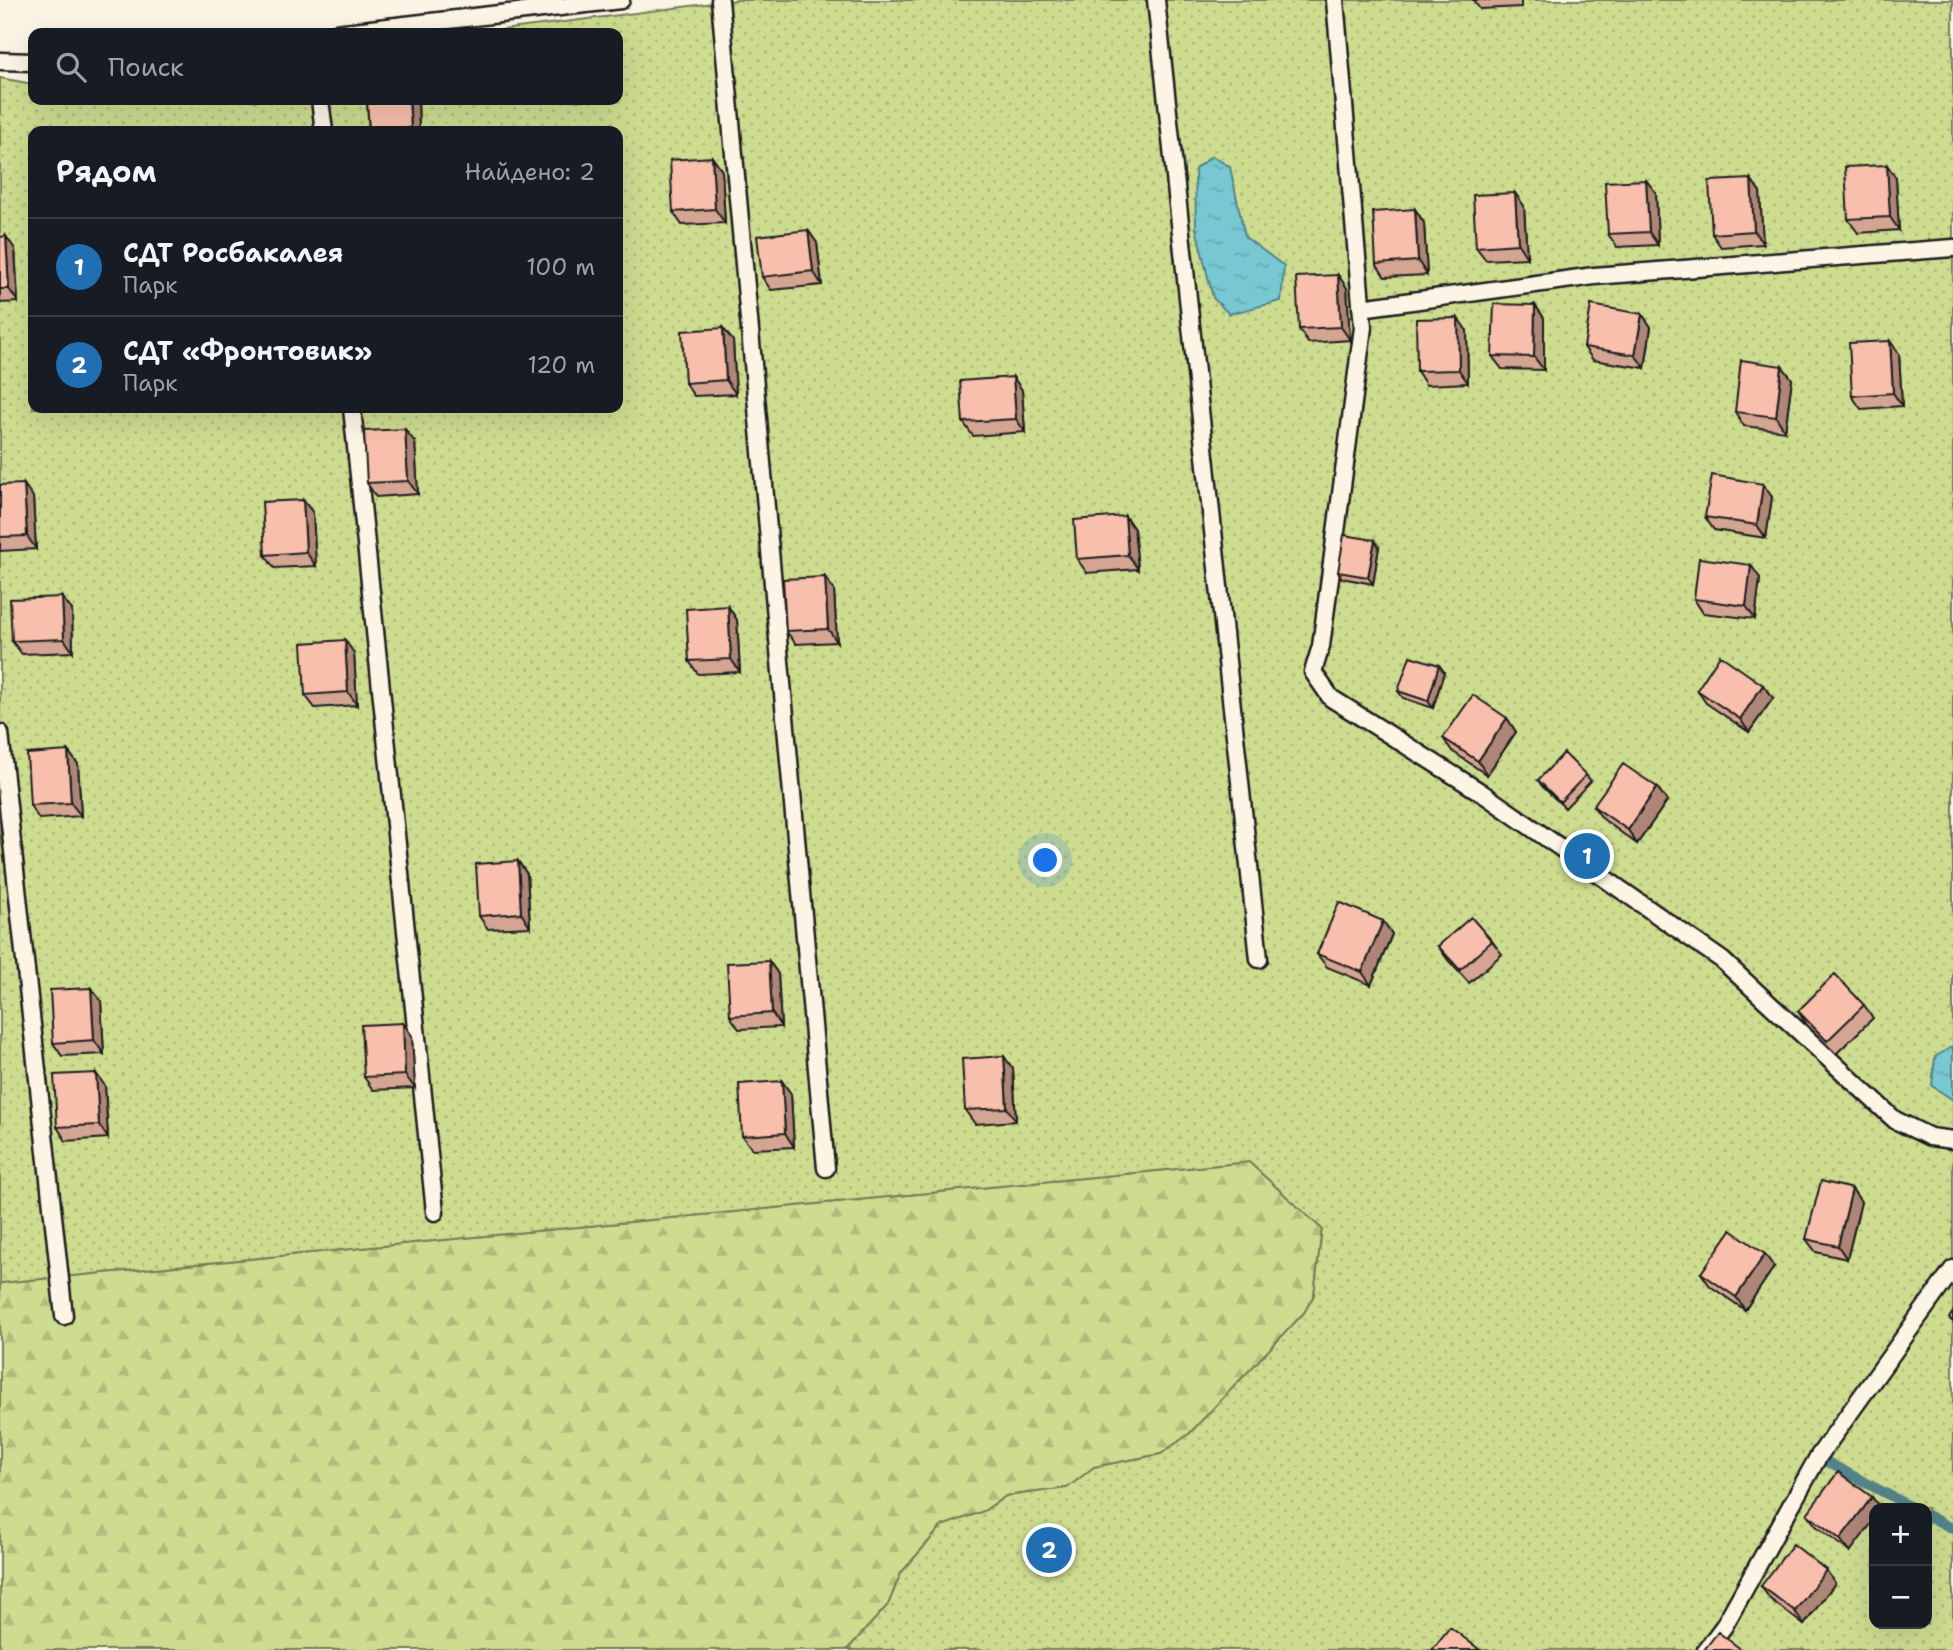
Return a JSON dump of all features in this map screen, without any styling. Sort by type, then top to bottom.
[{"type":"lane","points":[[379,28],[621,0]]},
{"type":"lane","points":[[720,0],[827,1168]]},
{"type":"lane","points":[[1156,0],[1259,959]]},
{"type":"lane","points":[[1335,0],[1363,327],[1321,646],[1313,672],[1331,698],[1482,793],[1722,960],[1895,1120],[1930,1137],[1953,1140]]},
{"type":"lane","points":[[0,61],[28,62]]},
{"type":"lane","points":[[321,105],[323,126]]},
{"type":"lane","points":[[1361,308],[1594,276],[1953,248]]},
{"type":"lane","points":[[353,413],[435,1212]]},
{"type":"lane","points":[[0,733],[64,1316]]},
{"type":"lane","points":[[1706,1650],[1724,1626],[1818,1457],[1953,1269]]},
{"type":"green space","points":[[737,0],[1953,0],[1953,1650],[847,1650],[888,1605],[901,1573],[942,1526],[984,1511],[1006,1496],[1067,1488],[1094,1467],[1161,1454],[1189,1434],[1304,1313],[1314,1295],[1322,1229],[1249,1162],[0,1283],[0,78],[28,83],[28,105],[623,105],[623,28],[518,28]]},
{"type":"green space","points":[[1249,1162],[1322,1229],[1314,1295],[1304,1313],[1189,1434],[1161,1454],[1095,1467],[1068,1488],[1006,1496],[984,1511],[942,1526],[901,1573],[888,1605],[847,1650],[0,1650],[0,1283]]},
{"type":"water","points":[[1212,156],[1230,167],[1245,237],[1284,266],[1281,301],[1229,314],[1213,298],[1196,228],[1195,169]]},
{"type":"water","points":[[1953,1046],[1953,1100],[1932,1086],[1935,1057]]},
{"type":"building","points":[[367,105],[409,105],[411,126],[369,126]]},
{"type":"building","points":[[712,157],[715,209],[673,212],[670,160]]},
{"type":"building","points":[[1887,165],[1890,217],[1848,219],[1845,167]]},
{"type":"building","points":[[1751,179],[1754,231],[1712,234],[1709,181]]},
{"type":"building","points":[[1646,180],[1649,232],[1608,234],[1605,182]]},
{"type":"building","points":[[1515,193],[1518,244],[1476,247],[1473,195]]},
{"type":"building","points":[[1415,209],[1418,261],[1376,264],[1373,212]]},
{"type":"building","points":[[808,230],[813,271],[762,277],[757,236]]},
{"type":"building","points":[[6,236],[9,289],[0,289],[0,237]]},
{"type":"building","points":[[1338,275],[1341,327],[1299,329],[1296,277]]},
{"type":"building","points":[[1494,304],[1535,305],[1534,357],[1492,356]]},
{"type":"building","points":[[1591,305],[1642,314],[1635,355],[1584,347]]},
{"type":"building","points":[[1458,318],[1459,370],[1417,371],[1416,319]]},
{"type":"building","points":[[723,328],[726,380],[685,383],[682,331]]},
{"type":"building","points":[[1890,341],[1893,393],[1852,396],[1849,343]]},
{"type":"building","points":[[1741,360],[1782,366],[1776,417],[1735,412]]},
{"type":"building","points":[[1013,377],[1016,419],[963,422],[960,381]]},
{"type":"building","points":[[405,429],[408,481],[367,483],[364,431]]},
{"type":"building","points":[[1712,475],[1763,484],[1757,525],[1705,517]]},
{"type":"building","points":[[24,484],[27,536],[0,537],[0,485]]},
{"type":"building","points":[[303,500],[306,552],[265,555],[262,502]]},
{"type":"building","points":[[1125,516],[1128,555],[1077,559],[1074,520]]},
{"type":"building","points":[[1344,535],[1375,540],[1368,577],[1338,572]]},
{"type":"building","points":[[1699,558],[1751,565],[1746,606],[1694,599]]},
{"type":"building","points":[[825,577],[828,629],[786,631],[783,579]]},
{"type":"building","points":[[62,597],[64,639],[12,641],[10,599]]},
{"type":"building","points":[[728,606],[731,659],[689,661],[686,609]]},
{"type":"building","points":[[345,640],[348,692],[305,695],[302,643]]},
{"type":"building","points":[[1720,655],[1763,685],[1740,719],[1697,690]]},
{"type":"building","points":[[1410,656],[1439,665],[1428,701],[1398,691]]},
{"type":"building","points":[[1473,695],[1507,718],[1478,761],[1443,738]]},
{"type":"building","points":[[68,751],[71,803],[30,805],[27,754]]},
{"type":"building","points":[[1564,753],[1586,775],[1560,802],[1538,780]]},
{"type":"building","points":[[1623,764],[1657,787],[1628,830],[1593,806]]},
{"type":"building","points":[[518,861],[521,913],[479,916],[476,864]]},
{"type":"building","points":[[1339,902],[1383,921],[1362,972],[1317,954]]},
{"type":"building","points":[[1471,917],[1492,941],[1460,970],[1438,946]]},
{"type":"building","points":[[769,961],[772,1013],[730,1016],[727,963]]},
{"type":"building","points":[[1835,974],[1864,1005],[1827,1041],[1798,1011]]},
{"type":"building","points":[[91,988],[94,1040],[53,1043],[50,990]]},
{"type":"building","points":[[403,1023],[405,1075],[364,1077],[361,1025]]},
{"type":"building","points":[[1004,1056],[1007,1108],[965,1110],[962,1059]]},
{"type":"building","points":[[96,1073],[99,1125],[57,1127],[54,1075]]},
{"type":"building","points":[[782,1081],[785,1133],[742,1136],[739,1084]]},
{"type":"building","points":[[1821,1181],[1852,1189],[1838,1246],[1806,1239]]},
{"type":"building","points":[[1731,1230],[1765,1254],[1736,1297],[1701,1273]]},
{"type":"building","points":[[1838,1472],[1872,1497],[1840,1539],[1807,1514]]},
{"type":"building","points":[[1793,1544],[1826,1570],[1795,1611],[1761,1586]]},
{"type":"building","points":[[1450,1627],[1480,1650],[1432,1650]]},
{"type":"building","points":[[1718,1632],[1742,1650],[1704,1650]]},
{"type":"waterway","points":[[1818,1457],[1904,1503]]},
{"type":"waterway","points":[[1932,1518],[1953,1529]]},
{"type":"place","name":"СДТ Росбакалея","points":[[1587,856]]},
{"type":"place","name":"СДТ «Фронтовик»","points":[[1049,1550]]}]
